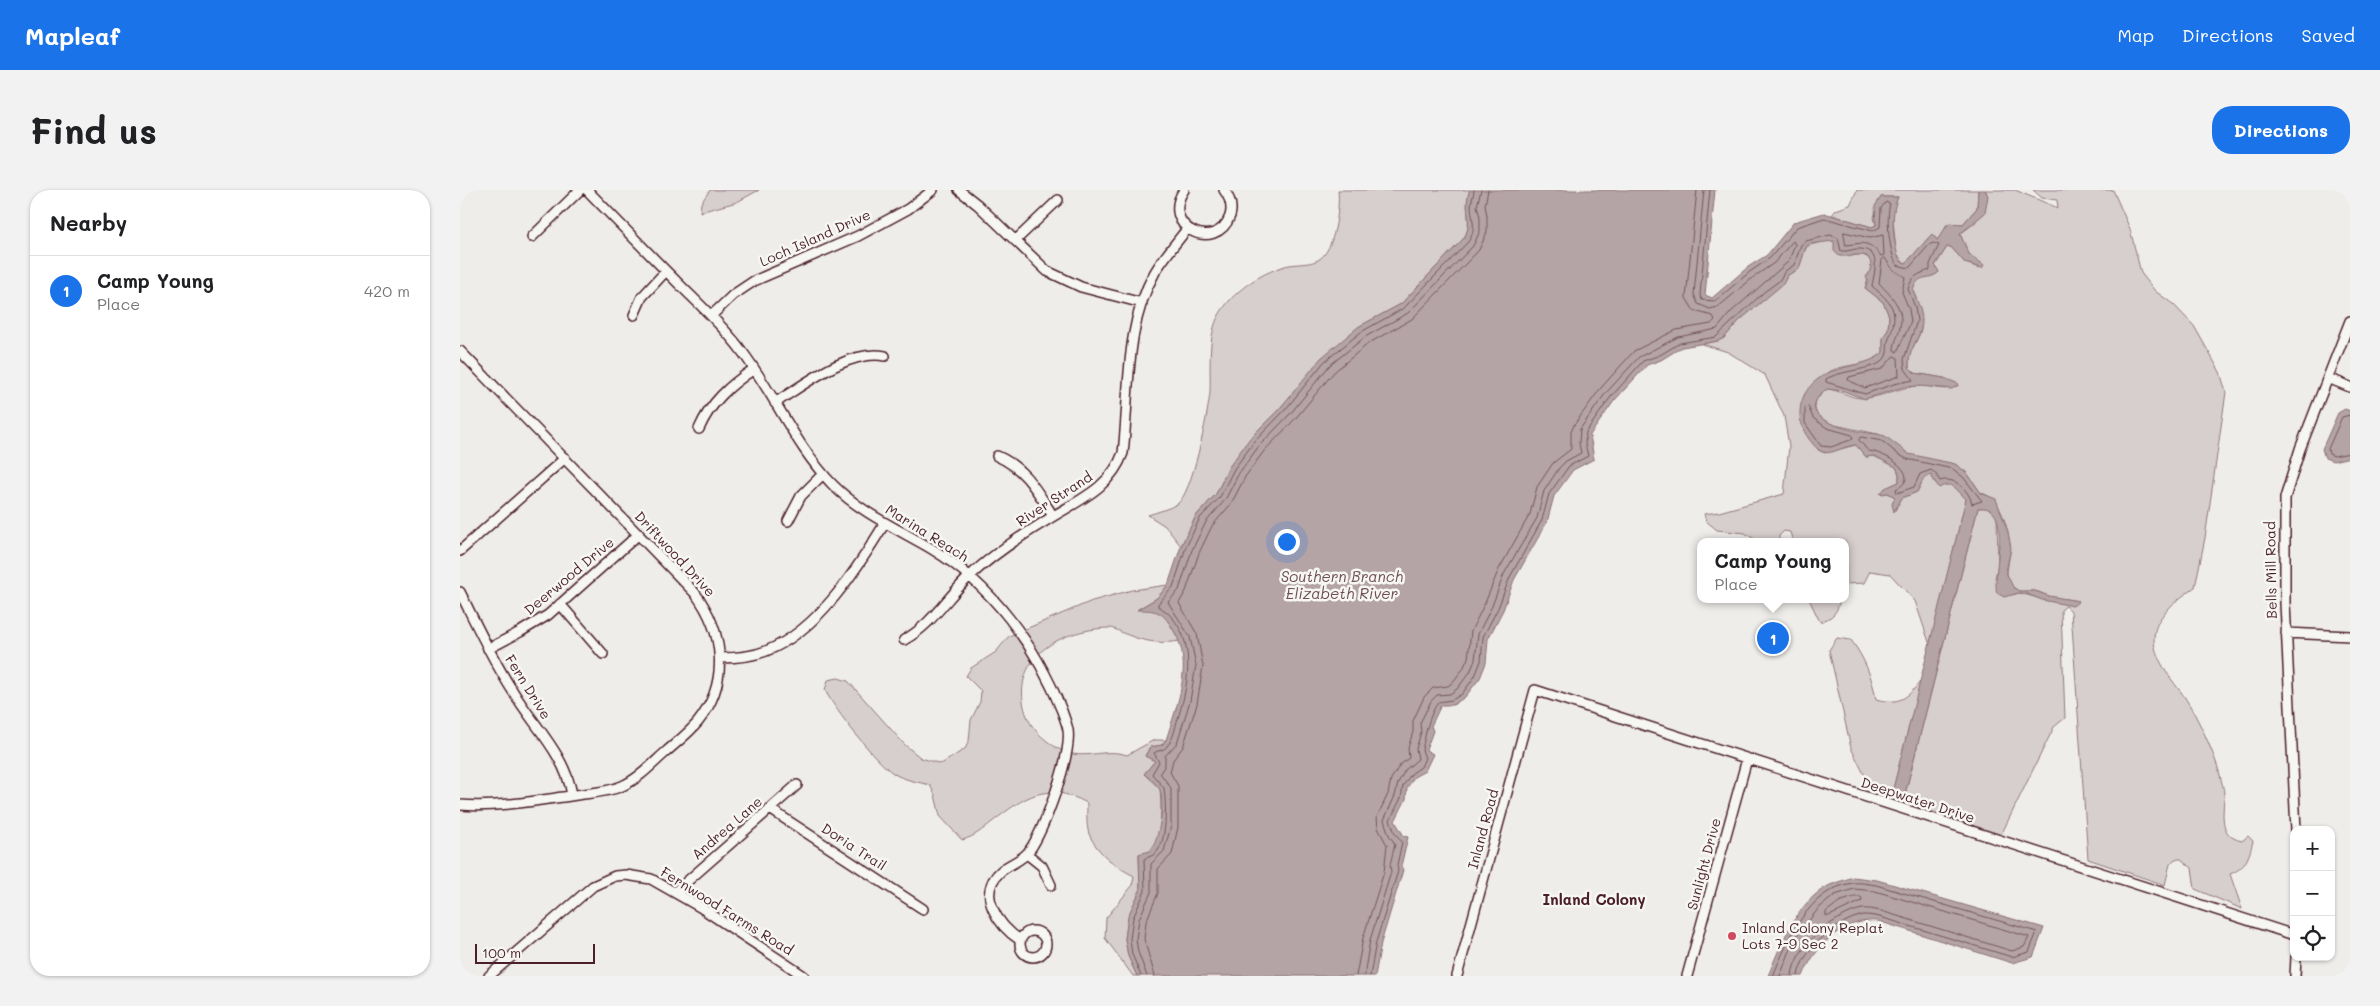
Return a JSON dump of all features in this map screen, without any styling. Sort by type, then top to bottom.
[{"type":"street","points":[[532,237],[580,190]]},
{"type":"street","name":"Marina Reach","points":[[588,190],[742,350],[823,474],[846,497],[885,523],[931,549],[970,576],[989,593],[1005,613],[1046,674],[1068,731],[1064,759],[1053,798],[1028,854]]},
{"type":"street","name":"Loch Island Drive","points":[[711,316],[733,295],[754,280],[858,236],[908,209],[933,190]]},
{"type":"street","points":[[959,190],[1016,240],[1047,271],[1068,282],[1142,303]]},
{"type":"street","points":[[1184,190],[1179,196],[1177,211],[1182,224],[1187,229],[1200,234],[1214,233],[1226,224],[1231,212],[1231,205],[1224,190]]},
{"type":"street","points":[[1016,240],[1058,200]]},
{"type":"street","name":"River Strand","points":[[904,640],[922,629],[970,576],[1013,542],[1100,488],[1119,464],[1125,433],[1135,328],[1142,303],[1155,273],[1187,229]]},
{"type":"street","points":[[634,315],[642,297],[666,271]]},
{"type":"street","name":"Bells Mill Road","points":[[2296,826],[2286,633],[2285,498],[2293,466],[2350,321]]},
{"type":"street","name":"Driftwood Drive","points":[[460,351],[695,592],[705,605],[714,626],[720,658],[717,683],[709,705],[696,724],[641,774],[623,786],[610,790],[489,806],[460,805]]},
{"type":"street","points":[[775,403],[814,378],[854,358],[870,355],[885,356]]},
{"type":"street","points":[[699,429],[705,414],[716,400],[734,383],[754,370]]},
{"type":"street","points":[[2328,378],[2350,387]]},
{"type":"street","points":[[997,456],[1013,463],[1024,473],[1053,516]]},
{"type":"street","points":[[460,551],[564,458]]},
{"type":"street","points":[[788,521],[801,496],[823,474]]},
{"type":"street","points":[[720,658],[741,658],[765,652],[795,634],[815,616],[852,576],[885,523]]},
{"type":"street","name":"Deerwood Drive","points":[[488,649],[534,624],[560,604],[639,534]]},
{"type":"street","name":"Fern Drive","points":[[460,592],[488,649],[513,693],[560,760],[572,795]]},
{"type":"street","points":[[560,604],[603,654]]},
{"type":"street","points":[[2286,633],[2350,636]]},
{"type":"street","name":"Deepwater Drive","points":[[1535,690],[2290,934]]},
{"type":"street","name":"Inland Road","points":[[1457,976],[1535,690]]},
{"type":"street","name":"Sunlight Drive","points":[[1687,976],[1747,759]]},
{"type":"street","name":"Andrea Lane","points":[[675,892],[797,785]]},
{"type":"street","name":"Doria Trail","points":[[770,809],[923,908]]},
{"type":"street","points":[[1020,940],[1006,930],[995,916],[990,900],[993,881],[998,873],[1028,854],[1042,866],[1051,886]]},
{"type":"street","name":"Fernwood Farms Road","points":[[489,976],[600,881],[615,876],[638,876],[651,879],[675,892],[804,976]]},
{"type":"street","points":[[2296,961],[2296,976]]},
{"type":"shaded area","points":[[710,190],[759,190],[737,202],[700,212],[701,203]]},
{"type":"shaded area","points":[[1338,190],[1470,190],[1467,203],[1468,227],[1463,239],[1401,304],[1358,327],[1250,439],[1229,467],[1216,494],[1196,516],[1181,546],[1165,526],[1148,515],[1177,504],[1183,497],[1194,470],[1209,403],[1211,343],[1215,323],[1232,298],[1256,279],[1285,266],[1314,262],[1324,255],[1329,248],[1335,228]]},
{"type":"shaded area","points":[[1857,190],[1978,190],[1977,208],[1963,224],[1946,225],[1944,232],[1937,240],[1932,234],[1906,263],[1903,263],[1896,251],[1892,212],[1898,197],[1881,197],[1874,217],[1876,225],[1872,227],[1832,215],[1836,210],[1850,205]]},
{"type":"shaded area","points":[[1985,190],[2015,190],[2058,208],[2057,200],[2042,198],[2033,190],[2113,190],[2130,229],[2141,273],[2155,291],[2173,304],[2194,326],[2220,372],[2226,392],[2205,538],[2195,587],[2166,612],[2158,623],[2154,635],[2155,647],[2160,660],[2192,709],[2214,756],[2224,789],[2223,815],[2225,829],[2234,838],[2242,841],[2248,836],[2253,841],[2246,861],[2240,869],[2230,874],[2242,909],[2195,889],[2192,868],[2181,859],[2175,859],[2170,864],[2165,885],[2088,859],[2071,611],[2066,606],[2061,610],[2065,718],[2054,727],[2001,835],[1903,802],[1978,508],[1989,509],[1997,517],[1998,564],[1995,579],[2012,595],[2019,593],[2050,601],[2079,601],[2052,597],[2036,591],[2019,591],[2013,588],[2007,577],[2010,546],[2002,514],[1994,500],[1981,493],[1967,473],[1955,464],[1909,455],[1878,434],[1830,424],[1817,415],[1815,408],[1816,400],[1827,389],[1853,397],[1868,398],[1905,388],[1926,386],[1950,389],[1959,385],[1944,378],[1914,373],[1909,367],[1910,355],[1921,330],[1914,288],[1915,283],[1920,278],[1939,272],[1935,266],[1947,247],[1951,247],[1965,263],[1979,268],[1980,263],[1969,254],[1960,234],[1975,223],[1987,193]]},
{"type":"shaded area","points":[[1830,240],[1834,241],[1849,257],[1861,255],[1871,261],[1865,288],[1883,302],[1889,316],[1888,330],[1883,337],[1883,352],[1878,357],[1828,372],[1804,395],[1818,450],[1825,453],[1856,445],[1866,457],[1874,456],[1896,467],[1899,474],[1899,482],[1881,494],[1888,493],[1895,497],[1894,511],[1902,498],[1917,492],[1924,478],[1931,475],[1934,482],[1954,485],[1966,499],[1930,645],[1915,601],[1890,574],[1870,571],[1864,583],[1849,584],[1849,538],[1792,538],[1790,532],[1784,531],[1779,538],[1753,538],[1745,533],[1717,530],[1706,521],[1704,514],[1719,512],[1784,494],[1789,446],[1784,416],[1765,375],[1728,352],[1702,344],[1724,338],[1739,321],[1782,284],[1788,275],[1799,268],[1806,249],[1811,245]]},
{"type":"shaded area","points":[[1168,585],[1157,598],[1138,609],[1155,610],[1165,616],[1180,641],[1147,641],[1110,628],[1075,633],[1047,647],[1036,657],[1028,669],[1023,684],[1023,701],[1030,722],[1044,739],[1066,752],[1084,755],[1118,753],[1127,755],[1154,740],[1166,740],[1162,745],[1150,747],[1145,756],[1155,761],[1144,774],[1160,789],[1160,822],[1158,840],[1155,847],[1150,852],[1139,854],[1140,891],[1128,916],[1125,939],[1128,956],[1137,976],[1133,976],[1105,938],[1106,918],[1132,886],[1134,876],[1108,859],[1092,841],[1087,827],[1087,803],[1072,796],[1059,793],[1047,792],[1036,794],[1015,805],[974,835],[962,840],[940,816],[935,795],[930,785],[893,773],[876,758],[837,709],[825,690],[828,680],[838,678],[848,681],[905,745],[921,758],[941,764],[965,749],[969,741],[971,720],[980,702],[981,691],[966,676],[971,668],[996,652],[1009,636],[1092,601],[1132,590]]},
{"type":"shaded area","points":[[1811,603],[1839,603],[1834,614],[1820,622]]},
{"type":"shaded area","points":[[1837,638],[1851,640],[1856,647],[1867,668],[1876,699],[1896,701],[1902,699],[1912,692],[1921,680],[1891,797],[1884,796],[1864,774],[1851,748],[1829,650]]},
{"type":"water","name":"Southern Branch Elizabeth River","points":[[1470,190],[1715,190],[1705,295],[1712,298],[1748,267],[1767,255],[1794,222],[1824,213],[1872,227],[1876,225],[1875,206],[1881,197],[1898,197],[1893,220],[1894,238],[1900,261],[1906,263],[1932,234],[1937,240],[1949,223],[1963,224],[1977,208],[1978,190],[1985,190],[1988,196],[1985,213],[1960,234],[1969,254],[1984,265],[1982,268],[1965,263],[1951,247],[1947,247],[1935,265],[1939,272],[1918,281],[1913,290],[1920,309],[1922,324],[1910,356],[1909,367],[1915,373],[1944,378],[1959,384],[1952,389],[1920,386],[1903,387],[1865,399],[1843,391],[1827,389],[1817,400],[1815,409],[1819,416],[1841,427],[1885,436],[1909,454],[1955,464],[1967,473],[1981,493],[1996,499],[2008,532],[2011,548],[2006,572],[2013,587],[2019,591],[2035,591],[2049,596],[2079,601],[2073,606],[2042,600],[2027,594],[2019,593],[2004,597],[1997,593],[1999,527],[1996,516],[1989,509],[1978,508],[1903,802],[1891,797],[1966,499],[1954,487],[1948,485],[1939,488],[1931,475],[1924,478],[1917,492],[1902,498],[1894,512],[1892,504],[1895,497],[1888,493],[1880,494],[1885,488],[1899,482],[1899,474],[1896,467],[1874,456],[1866,457],[1856,445],[1827,453],[1823,452],[1815,447],[1804,431],[1801,423],[1800,407],[1802,399],[1811,385],[1826,374],[1870,360],[1883,352],[1883,337],[1888,330],[1889,316],[1883,302],[1865,288],[1868,281],[1866,277],[1871,267],[1867,256],[1839,256],[1834,251],[1834,241],[1809,244],[1806,247],[1799,269],[1788,275],[1783,284],[1739,321],[1724,338],[1718,341],[1682,347],[1661,360],[1647,365],[1614,401],[1590,435],[1594,459],[1573,470],[1554,496],[1547,522],[1514,580],[1503,610],[1488,639],[1486,663],[1480,678],[1465,697],[1453,705],[1441,705],[1431,726],[1433,731],[1426,750],[1433,754],[1425,771],[1414,777],[1407,788],[1406,799],[1395,821],[1404,836],[1408,837],[1401,866],[1403,870],[1381,943],[1375,976],[1137,976],[1128,956],[1125,939],[1128,916],[1140,891],[1139,854],[1150,851],[1153,846],[1159,830],[1162,811],[1159,788],[1144,774],[1155,761],[1145,756],[1150,747],[1162,745],[1166,740],[1182,685],[1183,657],[1180,644],[1167,620],[1160,613],[1137,610],[1157,598],[1168,585],[1181,546],[1196,516],[1216,494],[1229,467],[1250,438],[1281,407],[1321,358],[1358,327],[1401,304],[1463,239],[1468,227],[1467,203]]},
{"type":"water","points":[[2345,409],[2350,411],[2350,457],[2333,461],[2325,458],[2322,449],[2338,413]]},
{"type":"water","points":[[1853,877],[1877,880],[2044,928],[2033,957],[2012,963],[1878,921],[1865,921],[1842,929],[1832,936],[1815,954],[1803,976],[1768,976],[1791,924],[1808,901],[1830,885]]},
{"type":"place","name":"Camp Young","points":[[1773,638]]},
{"type":"place","name":"Inland Colony Replat Lots 7-9 Sec 2","points":[[1732,936]]},
{"type":"district","name":"Inland Colony","points":[[1594,900]]}]
